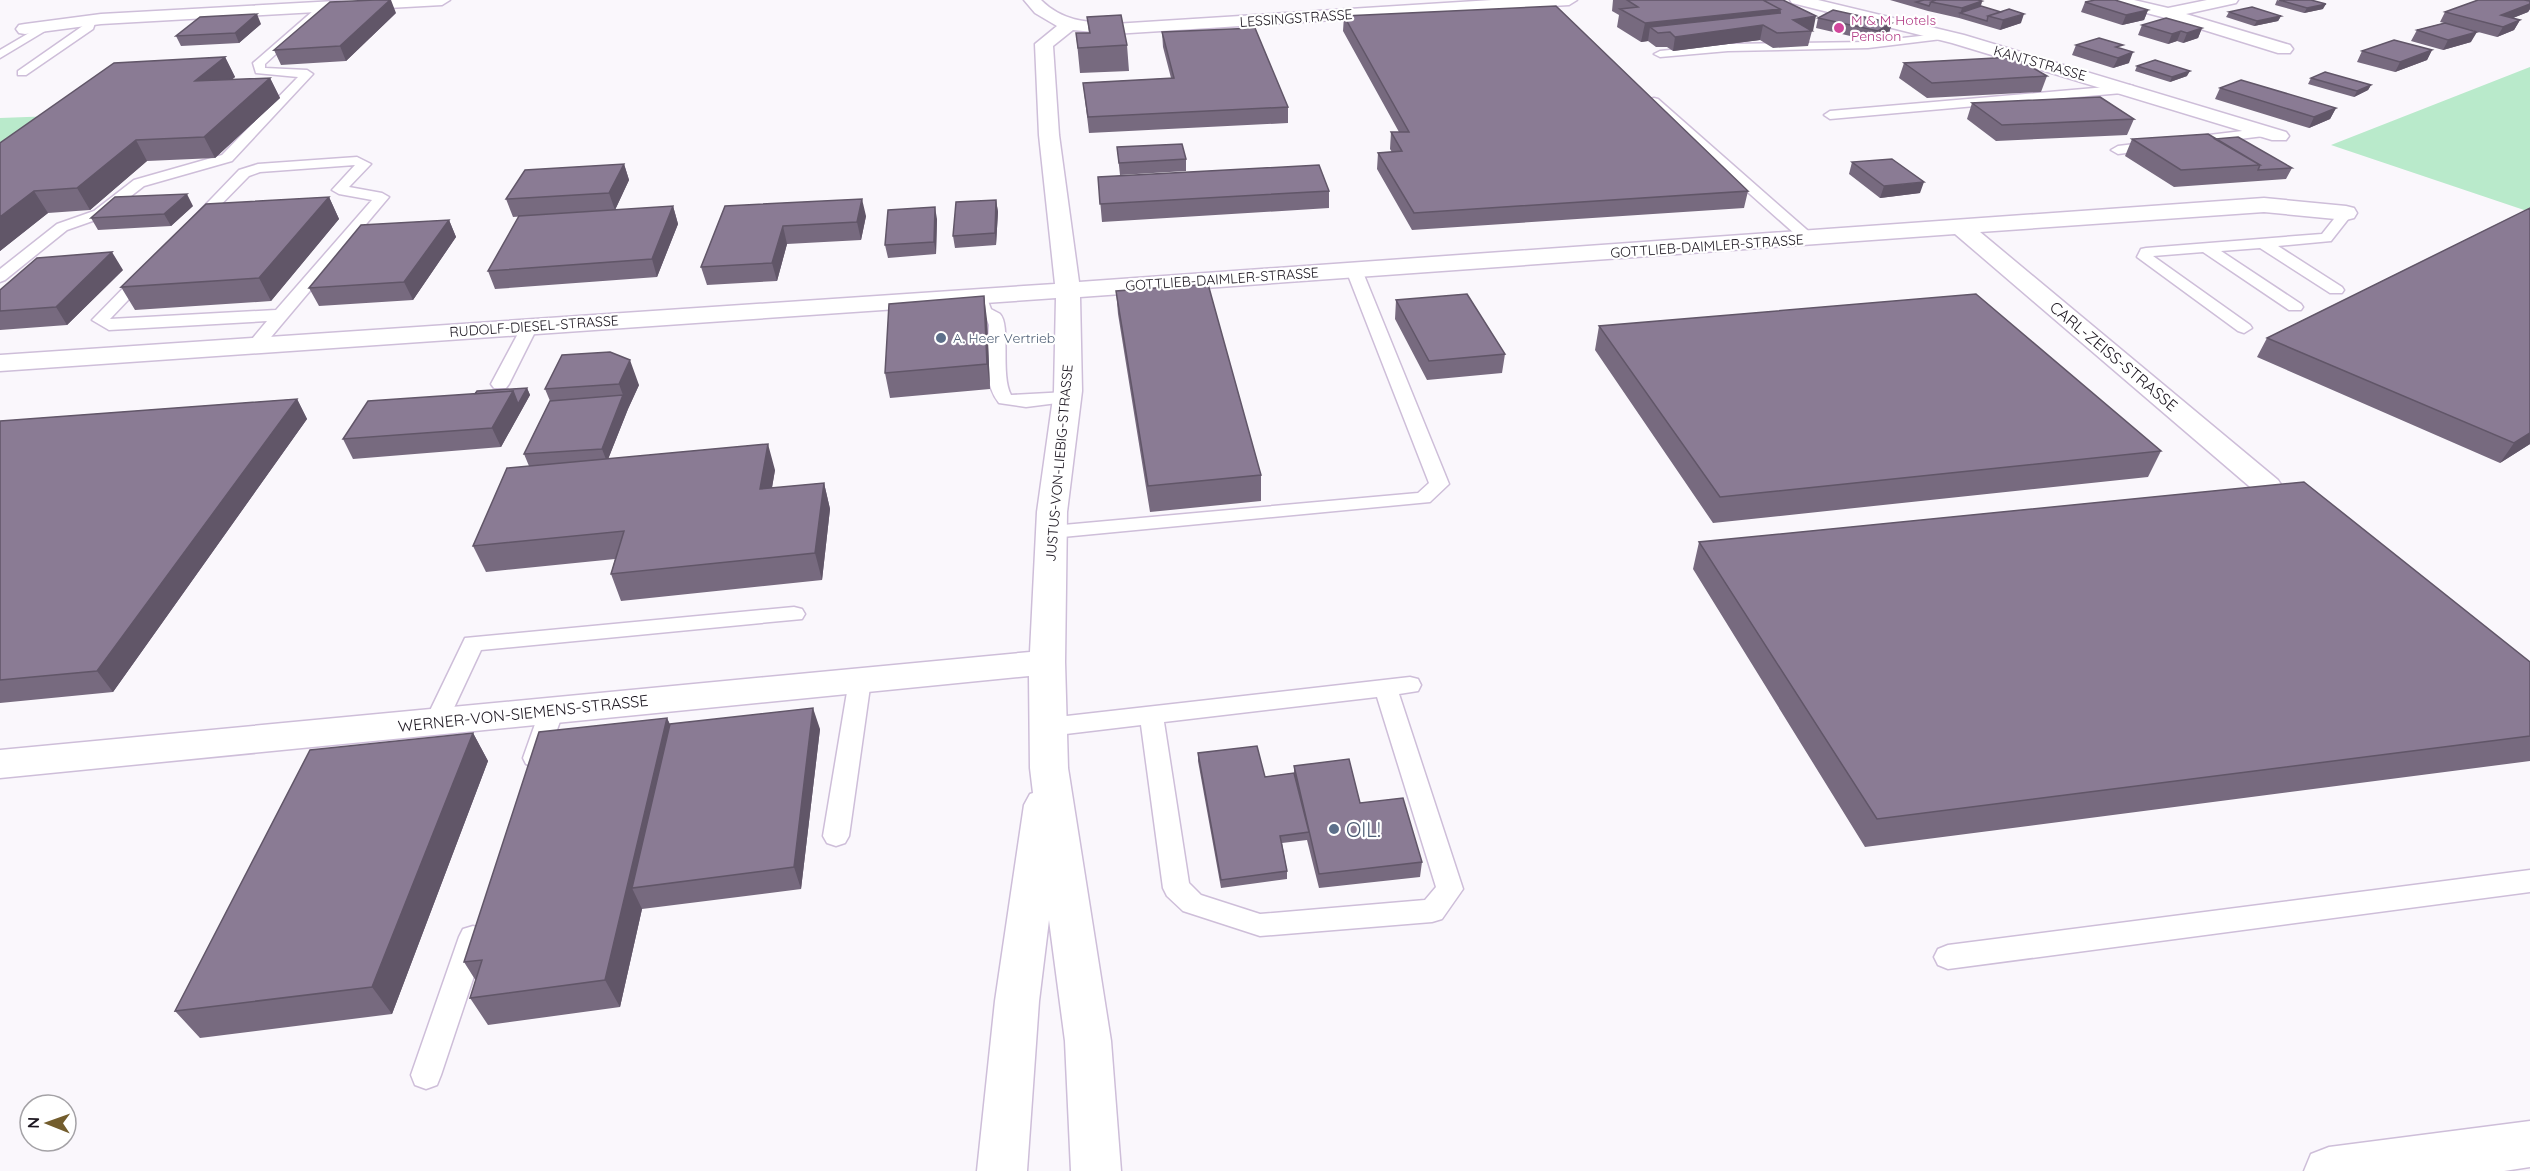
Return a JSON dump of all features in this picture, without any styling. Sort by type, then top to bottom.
[{"type":"street","points":[[25,29],[91,20],[442,0]]},
{"type":"street","name":"LESSINGSTRASSE","points":[[1032,0],[1044,14],[1068,26],[1114,29],[1558,4]]},
{"type":"street","name":"KANTSTRASSE","points":[[1798,0],[1946,36],[2273,134]]},
{"type":"street","points":[[2114,0],[2168,13],[2284,49]]},
{"type":"street","points":[[2168,13],[2229,0]]},
{"type":"street","name":"JUSTUS-VON-LIEBIG-STRASSE","points":[[1049,747],[1047,662],[1052,512],[1067,397],[1068,290],[1049,135],[1044,44],[1068,26]]},
{"type":"street","name":"GOTTLIEB-DAIMLER-STRASSE","points":[[1068,290],[2264,206],[2346,213]]},
{"type":"street","name":"CARL-ZEISS-STRASSE","points":[[1960,227],[2276,490]]},
{"type":"street","name":"RUDOLF-DIESEL-STRASSE","points":[[0,363],[1068,290]]},
{"type":"street","name":"WERNER-VON-SIEMENS-STRASSE","points":[[0,764],[1047,662]]},
{"type":"street","points":[[1002,1171],[1017,1001],[1049,747]]},
{"type":"street","points":[[1049,747],[1088,1041],[1096,1171]]},
{"type":"street","points":[[2329,1171],[2530,1144]]},
{"type":"lane","points":[[0,277],[62,227],[99,214],[139,183],[227,158],[307,74],[260,71],[259,63],[321,7]]},
{"type":"lane","points":[[22,73],[88,27],[91,20]]},
{"type":"lane","points":[[0,56],[46,26]]},
{"type":"lane","points":[[1660,54],[1737,47],[1761,49],[1886,43],[1946,36]]},
{"type":"lane","points":[[1830,115],[2129,89]]},
{"type":"lane","points":[[1643,92],[1809,239]]},
{"type":"lane","points":[[2118,150],[2273,134]]},
{"type":"lane","points":[[180,238],[244,173],[258,168],[357,161],[364,164],[339,190],[382,196],[255,345]]},
{"type":"lane","points":[[2244,328],[2145,257],[2146,252],[2326,238],[2346,213]]},
{"type":"lane","points":[[2263,243],[2336,290]]},
{"type":"lane","points":[[2206,247],[2295,307]]},
{"type":"lane","points":[[156,263],[100,320],[109,325],[280,315]]},
{"type":"lane","points":[[1052,532],[1423,498],[1439,484],[1354,270]]},
{"type":"lane","points":[[979,296],[984,312],[994,317],[997,325],[998,390],[1005,399],[1015,401],[1067,397]]},
{"type":"lane","points":[[500,384],[530,326]]},
{"type":"lane","points":[[437,722],[473,643],[794,614]]},
{"type":"lane","points":[[836,836],[860,680]]},
{"type":"lane","points":[[1049,747],[1151,715],[1397,686],[1450,889],[1432,910],[1260,925],[1192,903],[1176,888],[1151,715]]},
{"type":"lane","points":[[529,776],[552,710]]},
{"type":"lane","points":[[1948,957],[2530,881]]},
{"type":"lane","points":[[426,1075],[483,909]]},
{"type":"green space","points":[[2530,67],[2530,212],[2331,145]]},
{"type":"green space","points":[[54,116],[0,156],[0,118]]},
{"type":"building","points":[[390,0],[340,46],[274,50],[330,2]]},
{"type":"building","points":[[1627,0],[1763,0],[1780,9],[1645,23],[1620,9],[1638,7]]},
{"type":"building","points":[[1763,0],[1783,0],[1816,16],[1793,20],[1812,31],[1777,33],[1763,25],[1675,37],[1670,32],[1658,33],[1650,27],[1781,13],[1780,9]]},
{"type":"building","points":[[1936,0],[1929,6],[1916,2]]},
{"type":"building","points":[[1936,0],[1982,1],[1962,8],[1931,2]]},
{"type":"building","points":[[2115,0],[2148,10],[2126,15],[2085,2]]},
{"type":"building","points":[[2279,0],[2311,0],[2326,4],[2307,8]]},
{"type":"building","points":[[2478,0],[2524,0],[2530,1],[2530,4],[2501,15],[2520,20],[2503,27],[2445,12]]},
{"type":"building","points":[[1556,6],[1748,191],[1414,213],[1378,153],[1402,151],[1391,132],[1409,132],[1344,16]]},
{"type":"building","points":[[1981,6],[2001,12],[1988,16],[1987,21],[1960,13]]},
{"type":"building","points":[[2252,7],[2281,16],[2257,21],[2229,12]]},
{"type":"building","points":[[2009,9],[2024,14],[2003,20],[1988,16]]},
{"type":"building","points":[[1833,10],[1892,23],[1878,31],[1818,18]]},
{"type":"building","points":[[257,14],[235,33],[176,36],[200,17]]},
{"type":"building","points":[[1121,15],[1127,45],[1078,48],[1076,33],[1090,33],[1087,17]]},
{"type":"building","points":[[2166,18],[2202,28],[2187,33],[2181,31],[2172,34],[2142,25]]},
{"type":"building","points":[[2445,23],[2477,32],[2448,40],[2417,30]]},
{"type":"building","points":[[1255,28],[1288,107],[1088,117],[1083,83],[1174,78],[1162,32]]},
{"type":"building","points":[[2099,38],[2123,45],[2116,47],[2133,52],[2118,58],[2076,45]]},
{"type":"building","points":[[2394,40],[2432,50],[2400,62],[2362,51]]},
{"type":"building","points":[[225,57],[195,81],[270,78],[204,137],[136,140],[77,188],[34,191],[0,217],[0,143],[114,63]]},
{"type":"building","points":[[2014,57],[2047,76],[1932,83],[1904,63]]},
{"type":"building","points":[[2155,60],[2190,71],[2172,77],[2137,66]]},
{"type":"building","points":[[2325,72],[2371,85],[2357,91],[2311,78]]},
{"type":"building","points":[[2241,80],[2336,108],[2314,117],[2220,88]]},
{"type":"building","points":[[2100,97],[2134,119],[2002,125],[1972,103]]},
{"type":"building","points":[[2208,134],[2260,165],[2181,170],[2132,139]]},
{"type":"building","points":[[2238,137],[2292,168],[2258,170],[2260,165],[2215,139]]},
{"type":"building","points":[[1182,144],[1186,159],[1119,163],[1117,147]]},
{"type":"building","points":[[1892,159],[1924,182],[1884,186],[1852,162]]},
{"type":"building","points":[[624,164],[609,193],[506,199],[525,170]]},
{"type":"building","points":[[1319,165],[1329,191],[1100,204],[1098,177]]},
{"type":"building","points":[[187,194],[164,214],[91,218],[115,197]]},
{"type":"building","points":[[329,197],[259,278],[121,287],[206,204]]},
{"type":"building","points":[[862,199],[857,222],[783,226],[772,263],[701,267],[725,206]]},
{"type":"building","points":[[996,200],[995,233],[953,236],[956,202]]},
{"type":"building","points":[[673,206],[652,259],[488,271],[519,216]]},
{"type":"building","points":[[935,207],[934,242],[885,245],[888,210]]},
{"type":"building","points":[[2530,208],[2530,433],[2514,443],[2267,338]]},
{"type":"building","points":[[449,220],[404,282],[309,288],[361,225]]},
{"type":"building","points":[[112,252],[56,307],[0,311],[0,290],[37,258]]},
{"type":"building","points":[[1208,284],[1261,475],[1148,486],[1116,291]]},
{"type":"building","points":[[1467,294],[1505,354],[1429,361],[1396,300]]},
{"type":"building","points":[[1976,294],[2161,451],[1720,497],[1599,326]]},
{"type":"building","points":[[984,296],[987,364],[885,373],[889,304]]},
{"type":"building","points":[[610,352],[630,360],[619,384],[545,389],[562,355]]},
{"type":"building","points":[[527,388],[518,404],[513,391],[475,394],[477,391]]},
{"type":"building","points":[[513,391],[492,428],[343,439],[368,401]]},
{"type":"building","points":[[623,395],[602,449],[524,454],[550,401]]},
{"type":"building","points":[[297,399],[97,671],[0,680],[0,421]]},
{"type":"building","points":[[768,444],[760,489],[824,483],[815,553],[611,574],[624,531],[473,546],[507,468]]},
{"type":"building","points":[[2304,482],[2530,662],[2530,736],[1877,819],[1699,542]]},
{"type":"building","points":[[813,708],[794,867],[632,888],[670,724]]},
{"type":"building","points":[[667,718],[605,980],[470,998],[482,960],[464,962],[539,732]]},
{"type":"building","points":[[473,733],[372,987],[175,1011],[310,750]]},
{"type":"building","points":[[1257,746],[1265,777],[1294,773],[1309,832],[1280,836],[1287,871],[1221,880],[1198,753]]},
{"type":"building","points":[[1349,759],[1360,803],[1403,798],[1422,862],[1319,874],[1294,766]]},
{"type":"place","name":"M & M Hotels Pension","points":[[1839,28]]},
{"type":"place","name":"A. Heer Vertrieb","points":[[941,338]]},
{"type":"place","name":"OIL!","points":[[1334,829]]}]
